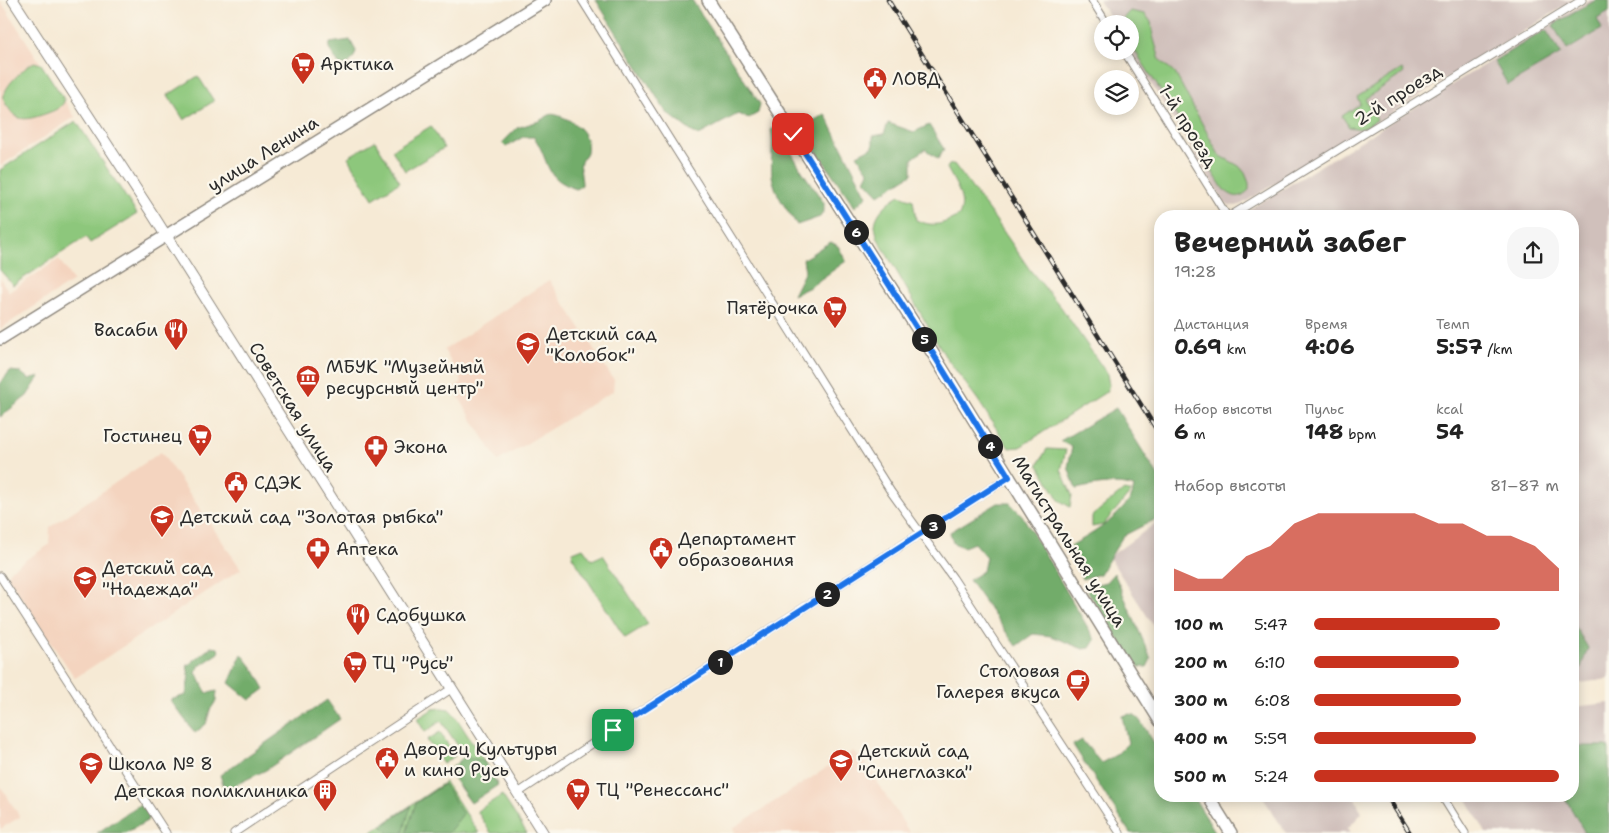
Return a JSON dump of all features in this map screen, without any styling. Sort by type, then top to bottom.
[{"type":"main road","name":"Советская улица","points":[[13,0],[165,235],[543,833]]},
{"type":"main road","name":"улица Ленина","points":[[0,339],[545,0]]},
{"type":"main road","name":"Магистральная улица","points":[[708,0],[927,344],[1154,711]]},
{"type":"main road","points":[[1212,802],[1231,833]]},
{"type":"street","points":[[582,0],[891,492],[922,534],[1040,708],[1120,833]]},
{"type":"street","points":[[1092,0],[1101,15]]},
{"type":"street","name":"2-й проезд","points":[[1239,210],[1582,0]]},
{"type":"street","name":"1-й проезд","points":[[1130,60],[1225,210]]},
{"type":"street","points":[[518,793],[625,722],[1009,477]]},
{"type":"street","points":[[0,576],[166,833]]},
{"type":"street","points":[[234,833],[451,689]]},
{"type":"street","points":[[1446,802],[1465,833]]},
{"type":"shaded area","points":[[0,0],[75,117],[0,166]]},
{"type":"shaded area","points":[[1099,0],[1574,0],[1362,131],[1236,206],[1229,205],[1224,201],[1136,60],[1139,60],[1139,15],[1108,15]]},
{"type":"shaded area","points":[[1589,0],[1609,0],[1609,679],[1579,683],[1579,210],[1249,210]]},
{"type":"shaded area","points":[[59,259],[73,281],[0,329],[0,278],[9,292]]},
{"type":"shaded area","name":"Детский сад \"Колобок\"","points":[[549,280],[614,380],[613,391],[498,461],[453,388],[462,382],[444,350]]},
{"type":"shaded area","points":[[161,452],[241,569],[75,678],[8,577],[10,570],[49,545],[50,527]]},
{"type":"shaded area","points":[[1154,524],[1154,627],[1109,557]]},
{"type":"shaded area","points":[[1609,703],[1609,833],[1486,833],[1468,802],[1579,802],[1579,706]]},
{"type":"shaded area","name":"Детский сад \"Синеглазка\"","points":[[853,751],[864,762],[910,833],[736,833],[733,828]]},
{"type":"shaded area","points":[[0,785],[20,817],[0,829]]},
{"type":"shaded area","points":[[1266,802],[1357,802],[1362,813],[1348,828],[1351,833],[1286,833]]},
{"type":"green space","points":[[596,0],[692,0],[760,104],[758,113],[749,118],[738,114],[699,135],[692,132],[666,112]]},
{"type":"green space","points":[[1596,0],[1609,0],[1609,12],[1597,19],[1602,29],[1567,50],[1553,25]]},
{"type":"green space","points":[[1130,11],[1145,14],[1151,22],[1160,60],[1175,73],[1219,155],[1239,166],[1245,173],[1249,183],[1249,190],[1242,195],[1234,196],[1224,190],[1139,57],[1139,15],[1126,15]]},
{"type":"green space","points":[[1546,30],[1561,54],[1508,85],[1494,61]]},
{"type":"green space","points":[[350,40],[356,51],[355,54],[348,63],[340,66],[329,49],[330,43]]},
{"type":"green space","points":[[34,62],[41,64],[64,99],[64,102],[51,112],[26,119],[17,117],[4,101],[4,95],[14,79]]},
{"type":"green space","points":[[1402,69],[1404,73],[1365,99],[1377,120],[1361,129],[1349,127],[1342,116],[1360,104],[1357,97]]},
{"type":"green space","points":[[198,76],[214,101],[184,120],[168,95]]},
{"type":"green space","points":[[551,114],[565,118],[577,126],[586,138],[587,152],[580,164],[582,185],[576,189],[557,179],[552,174],[534,137],[523,137],[506,147],[502,143],[517,128],[539,121]]},
{"type":"green space","points":[[825,114],[867,196],[855,207],[808,139],[808,124]]},
{"type":"green space","points":[[76,121],[137,214],[90,243],[86,237],[13,285],[0,270],[0,170]]},
{"type":"green space","points":[[888,123],[914,132],[929,125],[944,149],[938,159],[925,149],[912,159],[912,174],[879,195],[865,180],[869,172],[857,155],[873,147],[873,136],[884,134]]},
{"type":"green space","points":[[431,126],[444,148],[405,171],[392,150]]},
{"type":"green space","points":[[771,129],[778,129],[802,171],[824,203],[824,211],[820,217],[797,225],[781,200],[772,177]]},
{"type":"green space","points":[[375,141],[400,182],[373,199],[348,157]]},
{"type":"green space","points":[[954,164],[1030,270],[1061,307],[1107,374],[1109,385],[1106,392],[1020,447],[1009,448],[978,400],[945,356],[877,237],[875,225],[880,211],[900,195],[913,200],[916,220],[928,224],[938,224],[959,216],[962,204],[961,198],[947,168],[949,165]]},
{"type":"green space","points":[[831,242],[838,246],[846,261],[810,287],[793,295],[805,271],[803,259]]},
{"type":"green space","points":[[10,371],[20,372],[29,379],[40,376],[27,396],[0,417],[0,383]]},
{"type":"green space","points":[[1116,408],[1154,469],[1154,520],[1123,536],[1100,574],[1082,579],[1070,546],[1094,532],[1116,515],[1130,500],[1134,487],[1112,484],[1076,489],[1068,467],[1072,447],[1060,441]]},
{"type":"green space","points":[[1047,449],[1066,450],[1061,470],[1072,495],[1070,507],[1059,500],[1038,464]]},
{"type":"green space","points":[[1124,490],[1131,492],[1103,525],[1092,527],[1092,516]]},
{"type":"green space","points":[[998,503],[1010,503],[1022,515],[1095,640],[1090,648],[1083,649],[1051,636],[1033,634],[1016,646],[969,580],[983,571],[986,557],[974,543],[964,547],[953,543],[950,532]]},
{"type":"green space","points":[[583,548],[592,560],[603,555],[648,624],[625,638],[572,556],[573,552]]},
{"type":"green space","points":[[1114,573],[1151,659],[1147,667],[1139,667],[1125,650],[1085,587],[1106,582]]},
{"type":"green space","points":[[1579,633],[1588,648],[1579,670]]},
{"type":"green space","points":[[211,647],[218,648],[219,653],[198,667],[196,673],[207,693],[217,691],[216,701],[210,710],[206,724],[195,733],[170,700],[186,695],[189,675],[187,666]]},
{"type":"green space","points":[[242,654],[255,671],[265,689],[250,700],[229,683]]},
{"type":"green space","points":[[327,700],[340,719],[266,770],[225,790],[220,775]]},
{"type":"green space","points":[[433,709],[449,709],[454,714],[484,761],[465,756],[441,721],[425,732],[417,719]]},
{"type":"green space","points":[[1135,715],[1154,743],[1154,802],[1197,802],[1216,833],[1130,833],[1073,745],[1082,740],[1101,763],[1116,755],[1128,743],[1122,716]]},
{"type":"green space","points":[[440,732],[455,756],[443,764],[427,740]]},
{"type":"green space","points":[[1579,746],[1607,746],[1609,750],[1609,833],[1585,833],[1567,802],[1579,802]]},
{"type":"green space","points":[[465,756],[484,761],[498,785],[471,803],[448,771]]},
{"type":"green space","points":[[445,782],[479,833],[370,833]]},
{"type":"green space","points":[[444,784],[463,814],[448,833],[406,833],[416,803]]},
{"type":"green space","points":[[502,795],[527,833],[491,833],[477,811]]},
{"type":"green space","points":[[142,803],[149,816],[147,821],[125,833],[97,833]]},
{"type":"green space","points":[[411,806],[403,833],[389,833],[382,826]]},
{"type":"railway","points":[[888,0],[1154,425]]},
{"type":"railway","points":[[1391,802],[1410,833]]},
{"type":"place","name":"Арктика","points":[[303,85]]},
{"type":"place","name":"ЛОВД","points":[[875,100]]},
{"type":"place","name":"Пятёрочка","points":[[835,329]]},
{"type":"place","name":"Васаби","points":[[176,351]]},
{"type":"place","name":"Детский сад \"Колобок\"","points":[[528,365]]},
{"type":"place","name":"МБУК \"Музейный ресурсный центр\"","points":[[308,398]]},
{"type":"place","name":"Гостинец","points":[[200,457]]},
{"type":"place","name":"Экона","points":[[376,468]]},
{"type":"place","name":"СДЭК","points":[[236,504]]},
{"type":"place","name":"Детский сад \"Золотая рыбка\"","points":[[162,538]]},
{"type":"place","name":"Аптека","points":[[318,570]]},
{"type":"place","name":"Департамент образования","points":[[661,570]]},
{"type":"place","name":"Детский сад \"Надежда\"","points":[[85,599]]},
{"type":"place","name":"Сдобушка","points":[[358,636]]},
{"type":"place","name":"ТЦ \"Русь\"","points":[[355,684]]},
{"type":"place","name":"Столовая Галерея вкуса","points":[[1078,702]]},
{"type":"place","name":"Дворец Культуры и кино Русь","points":[[387,780]]},
{"type":"place","name":"Детский сад \"Синеглазка\"","points":[[841,782]]},
{"type":"place","name":"Школа № 8","points":[[91,785]]},
{"type":"place","name":"ТЦ \"Ренессанс\"","points":[[578,811]]},
{"type":"place","name":"Детская поликлиника","points":[[325,812]]},
{"type":"route","points":[[613,730],[1009,477],[793,134]]}]
